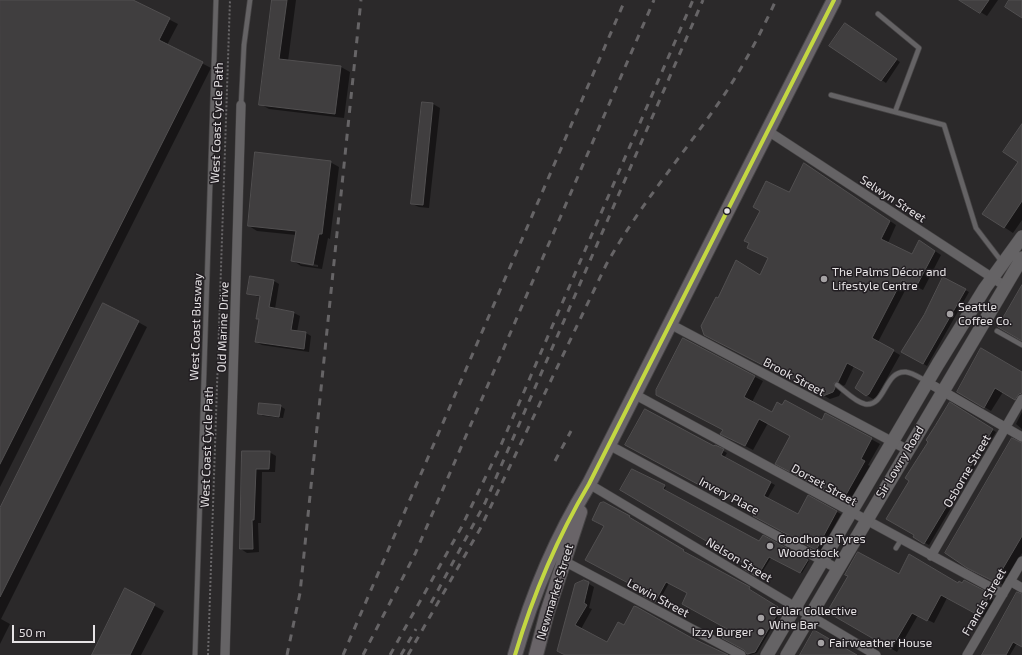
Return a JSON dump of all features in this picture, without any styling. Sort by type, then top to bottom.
[{"type":"main road","name":"Newmarket Street","points":[[514,655],[526,615],[546,563],[609,445],[834,0]]},
{"type":"main road","points":[[1013,269],[1022,238]]},
{"type":"main road","points":[[1013,269],[1022,258]]},
{"type":"main road","name":"Sir Lowry Road","points":[[767,655],[927,382],[993,278],[1013,269]]},
{"type":"main road","name":"Sir Lowry Road","points":[[787,655],[1005,286],[1013,269]]},
{"type":"main road","name":"Newmarket Street","points":[[536,655],[547,613],[589,484]]},
{"type":"street","name":"Old Marine Drive","points":[[225,655],[241,105]]},
{"type":"street","name":"Selwyn Street","points":[[768,131],[1005,286]]},
{"type":"street","name":"Brook Street","points":[[670,324],[908,450]]},
{"type":"street","points":[[927,382],[1022,437]]},
{"type":"street","name":"Dorset Street","points":[[634,394],[850,513],[1003,594]]},
{"type":"street","name":"Osborne Street","points":[[931,556],[1022,398]]},
{"type":"street","name":"Invery Place","points":[[609,445],[838,569]]},
{"type":"street","name":"Nelson Street","points":[[589,484],[876,655]]},
{"type":"street","name":"Lewin Street","points":[[564,561],[741,655]]},
{"type":"street","name":"Francis Street","points":[[967,655],[1022,561]]},
{"type":"street","points":[[1010,581],[1022,588]]},
{"type":"lane","name":"West Coast Busway","points":[[195,655],[216,0]]},
{"type":"lane","name":"Old Marine Drive","points":[[241,105],[244,45],[250,0]]},
{"type":"lane","points":[[878,14],[919,48],[895,112]]},
{"type":"lane","points":[[831,95],[944,125],[976,228],[1013,269]]},
{"type":"lane","points":[[997,331],[1022,345]]},
{"type":"lane","points":[[837,385],[864,404],[871,403],[878,399],[890,379],[899,373],[907,372],[927,382]]},
{"type":"lane","points":[[896,548],[901,540]]},
{"type":"path","name":"West Coast Cycle Path","points":[[208,655],[230,0]]},
{"type":"building","points":[[0,0],[133,0],[170,18],[159,40],[203,62],[0,464]]},
{"type":"building","points":[[272,0],[287,0],[279,59],[341,66],[335,114],[259,105]]},
{"type":"building","points":[[959,0],[989,0],[980,13]]},
{"type":"building","points":[[1009,0],[1022,0],[1022,18],[1005,7]]},
{"type":"building","points":[[845,23],[897,59],[881,81],[829,46]]},
{"type":"building","points":[[422,102],[433,103],[423,205],[411,204]]},
{"type":"building","points":[[1022,124],[1022,201],[1004,228],[982,214],[1018,162],[1003,152]]},
{"type":"building","points":[[255,152],[331,161],[322,234],[319,234],[313,265],[291,261],[296,231],[248,226]]},
{"type":"building","name":"The Palms Décor and Lifestyle Centre","points":[[804,163],[890,221],[881,239],[912,254],[919,240],[935,251],[916,287],[902,280],[872,338],[894,350],[869,394],[866,396],[855,388],[864,372],[847,363],[838,382],[834,383],[835,388],[833,392],[823,396],[704,335],[701,326],[716,297],[718,298],[736,260],[760,275],[768,258],[747,248],[749,243],[744,241],[760,211],[753,207],[766,181],[789,192]]},
{"type":"building","points":[[250,276],[274,280],[269,307],[294,312],[291,330],[306,332],[304,349],[255,342],[259,319],[256,319],[260,296],[247,294]]},
{"type":"building","points":[[943,277],[966,289],[923,364],[901,352],[924,315]]},
{"type":"building","points":[[1022,285],[1022,341],[998,327]]},
{"type":"building","points":[[103,303],[139,321],[0,597],[0,508]]},
{"type":"building","points":[[683,338],[755,376],[744,397],[772,412],[777,402],[782,405],[785,400],[822,420],[825,413],[872,438],[861,459],[865,461],[843,500],[775,464],[790,436],[759,419],[745,446],[720,434],[723,430],[656,395],[656,390]]},
{"type":"building","points":[[981,348],[1022,372],[1022,393],[1019,394],[1015,400],[995,388],[984,408],[957,392]]},
{"type":"building","points":[[950,402],[993,429],[924,544],[913,537],[914,535],[886,519],[909,481],[905,478],[928,442],[926,440]]},
{"type":"building","points":[[259,403],[281,405],[279,417],[258,414]]},
{"type":"building","points":[[645,409],[714,446],[715,445],[724,449],[721,455],[771,482],[764,496],[798,514],[808,495],[837,511],[816,550],[753,516],[756,512],[704,484],[703,487],[625,445]]},
{"type":"building","points":[[1012,438],[1022,443],[1022,536],[995,582],[967,568],[945,553]]},
{"type":"building","points":[[242,451],[270,451],[269,469],[256,469],[254,520],[252,520],[253,549],[240,549]]},
{"type":"building","points":[[632,469],[665,485],[663,489],[759,541],[763,535],[808,560],[800,573],[769,557],[757,577],[742,568],[745,564],[620,490]]},
{"type":"building","points":[[604,502],[630,516],[629,517],[684,550],[683,551],[750,587],[749,589],[778,607],[779,611],[755,652],[747,654],[744,650],[722,638],[727,629],[682,604],[687,593],[666,582],[655,602],[643,596],[647,589],[632,581],[630,584],[585,560],[604,526],[592,520],[600,503]]},
{"type":"building","points":[[858,552],[899,574],[909,554],[958,583],[959,581],[962,583],[964,580],[987,592],[988,598],[978,615],[941,595],[927,621],[912,613],[891,649],[827,612],[848,576],[845,575]]},
{"type":"building","points":[[584,580],[589,582],[584,603],[587,605],[575,625],[607,642],[618,622],[624,625],[634,606],[690,637],[728,655],[565,655],[557,651],[575,584]]},
{"type":"building","points":[[125,588],[155,604],[130,655],[92,655]]},
{"type":"building","points":[[1017,592],[1022,594],[1022,647],[1013,642],[1006,655],[982,655]]},
{"type":"building","name":"Fairweather House","points":[[814,630],[857,655],[800,655]]},
{"type":"railway","points":[[287,655],[300,593],[361,0]]},
{"type":"railway","points":[[343,655],[625,0]]},
{"type":"railway","points":[[363,655],[415,554],[654,0]]},
{"type":"railway","points":[[390,655],[461,528],[501,445],[693,0]]},
{"type":"railway","points":[[431,603],[485,503],[703,0]]},
{"type":"railway","points":[[408,655],[480,529],[606,265],[632,222],[706,121],[736,77],[764,26],[776,0]]},
{"type":"railway","points":[[555,461],[571,431]]},
{"type":"railway","points":[[401,655],[416,629]]},
{"type":"transit line","points":[[515,655],[538,589],[566,525],[589,484],[834,0]]},
{"type":"place","name":"The Palms Décor and Lifestyle Centre","points":[[824,279]]},
{"type":"place","name":"Seattle Coffee Co.","points":[[950,314]]},
{"type":"place","name":"Goodhope Tyres Woodstock","points":[[770,546]]},
{"type":"place","name":"Cellar Collective Wine Bar","points":[[761,618]]},
{"type":"place","name":"Izzy Burger","points":[[761,632]]},
{"type":"place","name":"Fairweather House","points":[[821,643]]}]
